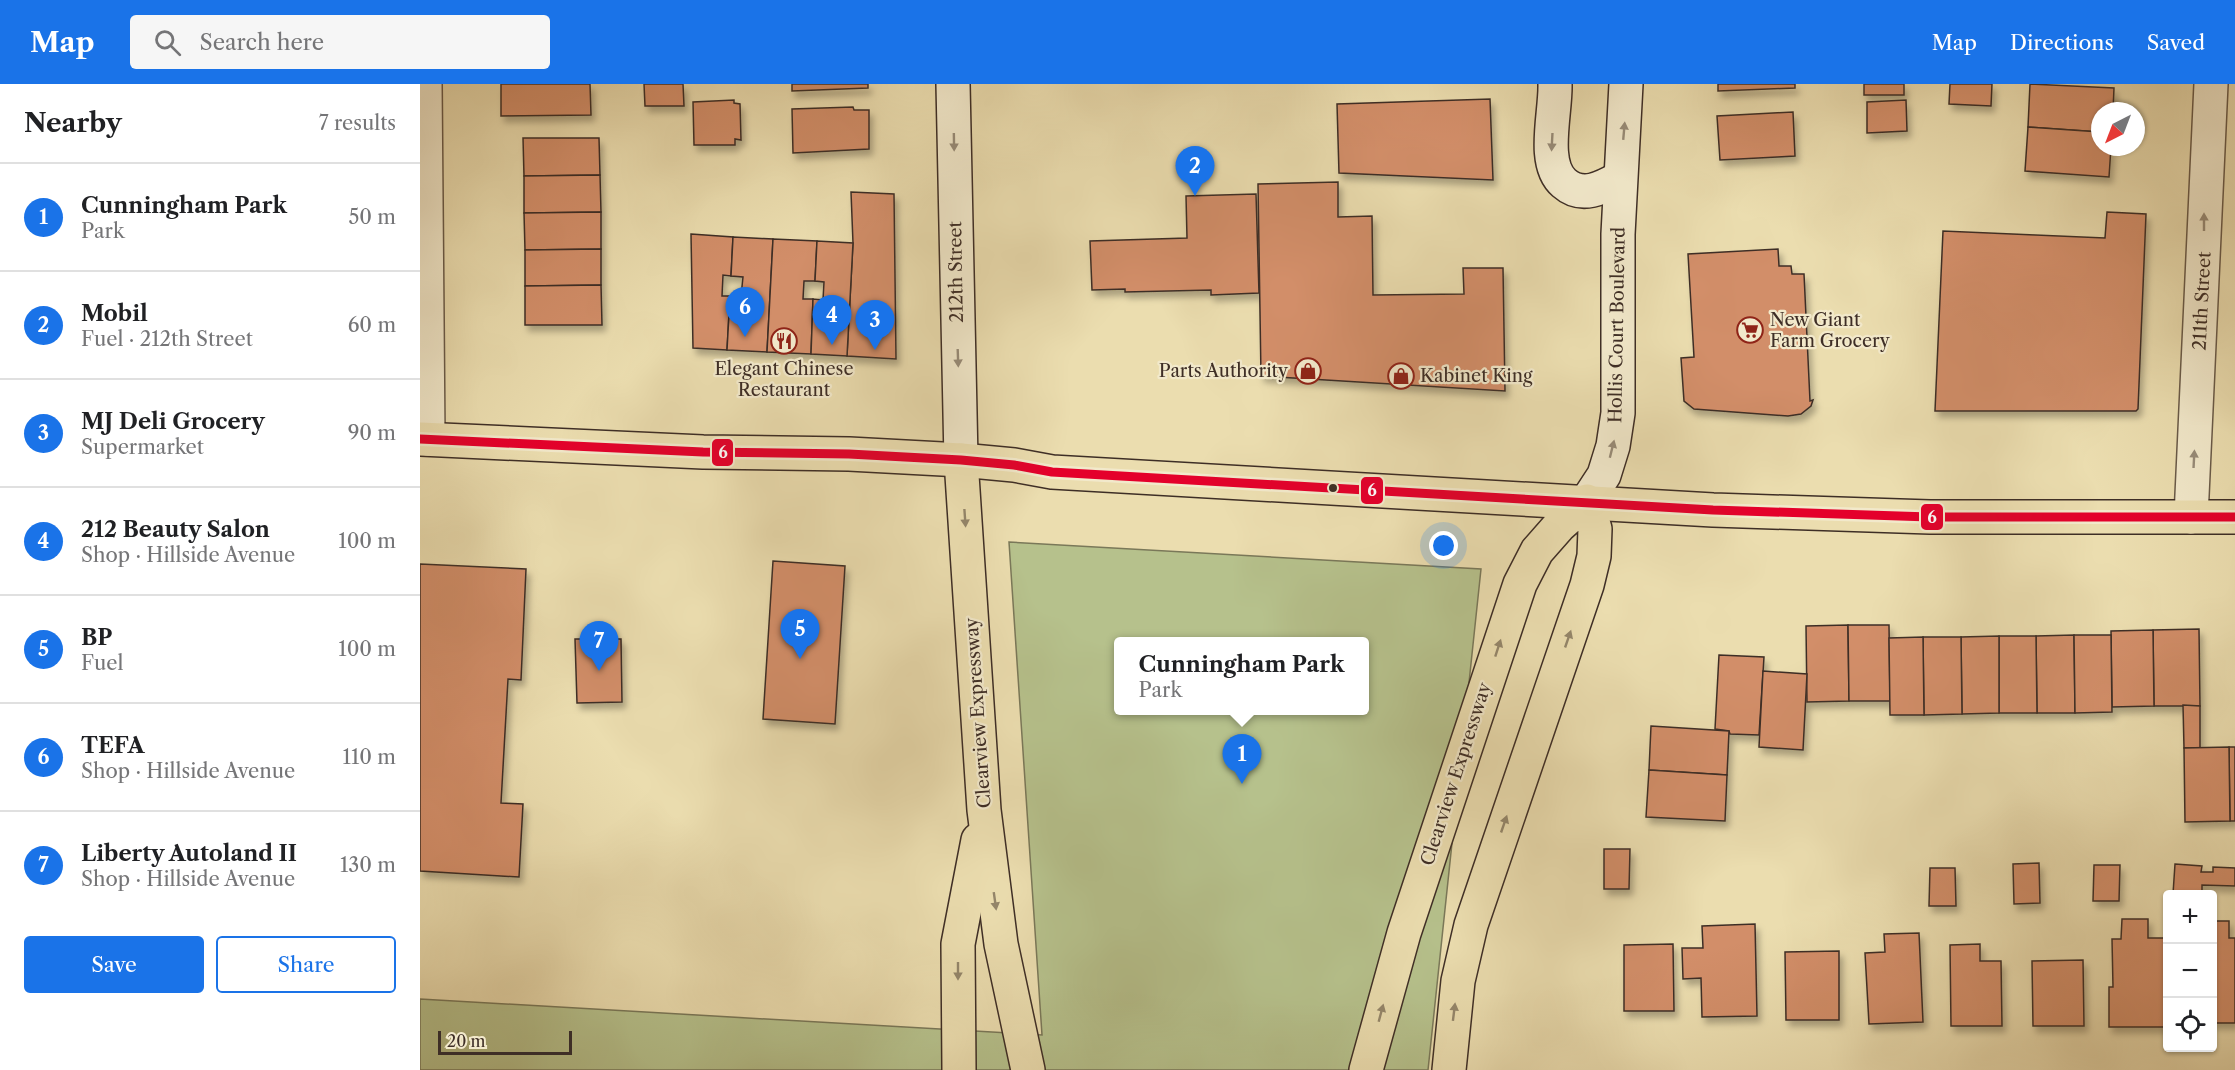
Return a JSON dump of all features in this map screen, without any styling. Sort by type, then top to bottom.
[{"type":"main road","points":[[425,84],[424,439],[703,452],[849,454],[961,460],[1031,467],[1052,472],[1713,510],[1930,517],[2235,517]]},
{"type":"main road","name":"212th Street","points":[[953,84],[961,460]]},
{"type":"main road","points":[[1555,84],[1551,147],[1552,166],[1558,178],[1570,188],[1581,192],[1600,189],[1620,178]]},
{"type":"main road","name":"Hollis Court Boulevard","points":[[1587,501],[1604,475],[1613,446],[1618,413],[1618,234],[1626,84]]},
{"type":"main road","name":"211th Street","points":[[2191,517],[2211,84]]},
{"type":"main road","name":"Clearview Expressway","points":[[961,460],[984,810],[1002,944],[1028,1070]]},
{"type":"main road","points":[[1449,1070],[1458,981],[1471,925],[1594,556],[1595,529],[1587,501]]},
{"type":"main road","name":"Clearview Expressway","points":[[1366,1070],[1404,933],[1520,584],[1537,551],[1559,526],[1587,501]]},
{"type":"main road","points":[[958,1060],[958,944],[984,810]]},
{"type":"green space","points":[[1009,542],[1481,569],[1428,1070],[420,1070],[420,999],[1042,1035]]},
{"type":"building","points":[[501,84],[590,84],[591,115],[501,116]]},
{"type":"building","points":[[644,84],[683,84],[684,106],[645,106]]},
{"type":"building","points":[[792,84],[868,84],[868,88],[792,91]]},
{"type":"building","points":[[1718,84],[1795,84],[1795,88],[1718,91]]},
{"type":"building","points":[[1864,84],[1904,84],[1904,95],[1864,95]]},
{"type":"building","points":[[1950,84],[1992,84],[1991,106],[1949,104]]},
{"type":"building","points":[[2030,84],[2114,88],[2113,102],[2091,102],[2091,131],[2028,127]]},
{"type":"building","points":[[1490,99],[1493,180],[1339,173],[1337,104]]},
{"type":"building","points":[[734,100],[734,103],[740,104],[741,140],[735,139],[735,145],[694,145],[693,102]]},
{"type":"building","points":[[1906,100],[1907,131],[1867,133],[1867,102]]},
{"type":"building","points":[[853,107],[854,110],[869,110],[869,149],[793,153],[792,109]]},
{"type":"building","points":[[1793,112],[1795,156],[1720,160],[1717,116]]},
{"type":"building","points":[[2028,127],[2091,131],[2091,156],[2110,156],[2109,177],[2025,171]]},
{"type":"building","points":[[523,138],[599,138],[600,175],[524,176]]},
{"type":"building","points":[[600,175],[601,212],[524,213],[524,176]]},
{"type":"building","points":[[1338,182],[1338,217],[1372,216],[1373,295],[1464,294],[1463,268],[1503,268],[1505,391],[1261,376],[1258,184]]},
{"type":"building","points":[[851,192],[894,194],[896,359],[847,356],[853,243]]},
{"type":"building","points":[[1256,194],[1259,293],[1211,295],[1211,290],[1125,292],[1125,289],[1092,290],[1090,241],[1187,238],[1186,196]]},
{"type":"building","points":[[601,212],[601,249],[525,250],[524,213]]},
{"type":"building","points":[[2107,212],[2146,214],[2138,409],[2136,411],[1935,411],[1943,231],[2105,238]]},
{"type":"building","points":[[691,234],[733,237],[731,276],[723,275],[722,296],[730,296],[727,350],[693,348]]},
{"type":"building","points":[[733,237],[773,239],[767,352],[727,350],[730,296],[741,296],[743,277],[731,276]]},
{"type":"building","points":[[773,239],[817,241],[815,281],[804,281],[803,299],[813,299],[811,354],[767,352]]},
{"type":"building","points":[[817,241],[853,243],[847,356],[811,354],[813,299],[823,300],[824,282],[815,281]]},
{"type":"building","points":[[601,249],[601,285],[525,286],[525,250]]},
{"type":"building","name":"New Giant Farm Grocery","points":[[1778,249],[1779,266],[1791,266],[1792,274],[1804,274],[1810,401],[1813,400],[1811,406],[1801,414],[1788,416],[1694,409],[1684,401],[1681,358],[1694,357],[1688,254]]},
{"type":"building","points":[[601,285],[602,325],[525,325],[525,286]]},
{"type":"building","points":[[773,561],[845,566],[835,724],[763,719]]},
{"type":"building","points":[[420,564],[526,569],[521,680],[508,679],[501,803],[523,804],[519,877],[420,871]]},
{"type":"building","points":[[1848,625],[1849,701],[1807,702],[1806,626]]},
{"type":"building","points":[[1848,625],[1889,625],[1890,701],[1849,701]]},
{"type":"building","points":[[2199,629],[2200,706],[2154,706],[2153,630]]},
{"type":"building","points":[[2153,630],[2154,706],[2112,707],[2111,631]]},
{"type":"building","points":[[2074,635],[2075,713],[2037,713],[2036,636]]},
{"type":"building","points":[[2074,635],[2111,635],[2112,712],[2075,713]]},
{"type":"building","points":[[1999,636],[2036,636],[2037,713],[1999,713]]},
{"type":"building","points":[[1999,636],[1999,713],[1962,714],[1961,637]]},
{"type":"building","points":[[1923,637],[1961,637],[1962,714],[1924,715]]},
{"type":"building","points":[[1923,637],[1924,715],[1890,715],[1889,638]]},
{"type":"building","points":[[575,639],[621,639],[622,702],[577,703]]},
{"type":"building","points":[[1719,655],[1764,657],[1759,735],[1730,734],[1729,731],[1715,729]]},
{"type":"building","points":[[1763,671],[1807,674],[1803,750],[1759,747]]},
{"type":"building","points":[[2183,705],[2200,706],[2200,748],[2184,748]]},
{"type":"building","points":[[1651,726],[1729,731],[1727,775],[1649,770]]},
{"type":"building","points":[[2229,747],[2235,747],[2235,821],[2230,821]]},
{"type":"building","points":[[2229,747],[2230,821],[2185,822],[2184,748]]},
{"type":"building","points":[[1649,770],[1727,775],[1725,821],[1646,817]]},
{"type":"building","points":[[1604,849],[1630,849],[1629,889],[1604,889]]},
{"type":"building","points":[[2039,863],[2040,903],[2014,904],[2013,864]]},
{"type":"building","points":[[2175,864],[2202,866],[2201,872],[2213,872],[2213,867],[2235,868],[2235,886],[2202,885],[2202,890],[2173,890]]},
{"type":"building","points":[[2094,865],[2120,865],[2119,901],[2093,901]]},
{"type":"building","points":[[1930,868],[1955,868],[1956,906],[1929,906]]},
{"type":"building","points":[[2122,919],[2148,919],[2148,938],[2163,938],[2163,1027],[2109,1027],[2109,987],[2113,987],[2112,939],[2121,939]]},
{"type":"building","points":[[2217,921],[2229,921],[2229,938],[2235,938],[2235,1023],[2217,1023]]},
{"type":"building","points":[[1755,924],[1757,1016],[1702,1017],[1701,978],[1683,979],[1682,948],[1703,948],[1702,926]]},
{"type":"building","points":[[1919,933],[1923,1022],[1869,1024],[1865,953],[1885,952],[1884,934]]},
{"type":"building","points":[[1673,944],[1674,1011],[1624,1011],[1624,945]]},
{"type":"building","points":[[1980,944],[1980,961],[2001,961],[2002,1026],[1951,1026],[1950,945]]},
{"type":"building","points":[[1839,951],[1839,1020],[1786,1020],[1785,952]]},
{"type":"building","points":[[2083,960],[2084,1026],[2033,1026],[2032,961]]},
{"type":"transit line","name":"6","points":[[420,439],[703,452],[849,454],[961,460],[1014,465],[1052,472],[1713,510],[1930,517],[2235,517]]},
{"type":"place","name":"Mobil","points":[[1195,196]]},
{"type":"place","name":"New Giant Farm Grocery","points":[[1750,330]]},
{"type":"place","name":"TEFA","points":[[745,337]]},
{"type":"place","name":"Elegant Chinese Restaurant","points":[[784,341]]},
{"type":"place","name":"212 Beauty Salon","points":[[832,345]]},
{"type":"place","name":"MJ Deli Grocery","points":[[875,350]]},
{"type":"place","name":"Parts Authority","points":[[1308,371]]},
{"type":"place","name":"Kabinet King","points":[[1401,376]]},
{"type":"place","name":"BP","points":[[800,659]]},
{"type":"place","name":"Liberty Autoland II","points":[[599,671]]},
{"type":"place","name":"Cunningham Park","points":[[1242,784]]}]
